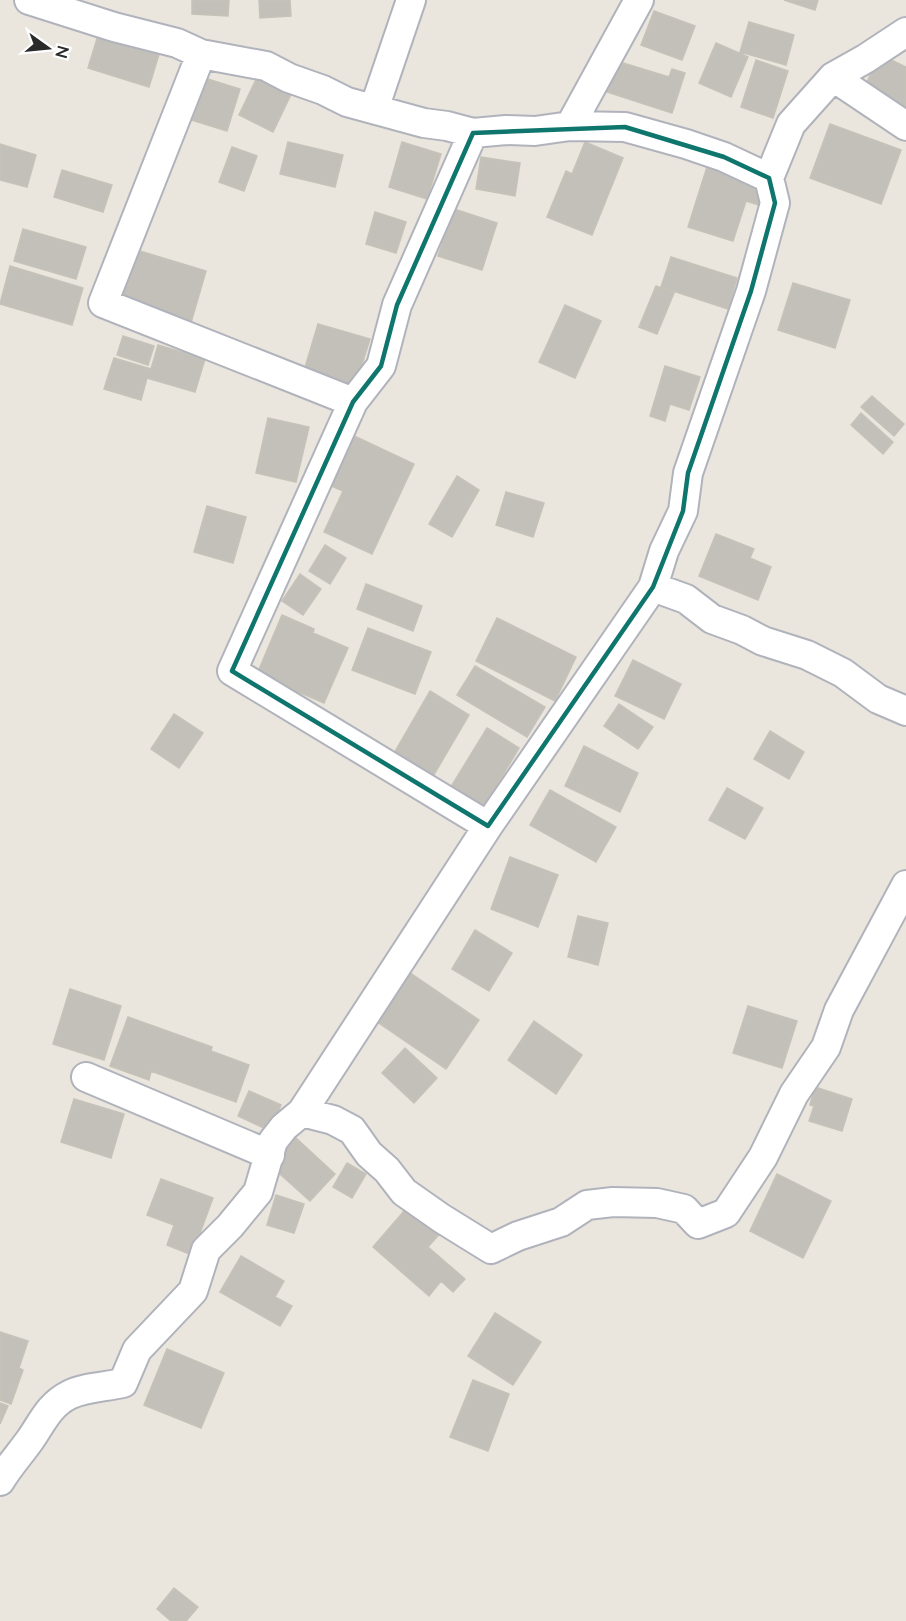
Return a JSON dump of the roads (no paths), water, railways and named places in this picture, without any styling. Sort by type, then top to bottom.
[{"type":"street","points":[[29,0],[114,27],[177,43],[201,54],[266,66],[347,102],[374,110],[473,133],[570,126],[625,128],[724,157],[769,178]]},
{"type":"street","points":[[374,110],[411,0]]},
{"type":"street","points":[[570,126],[639,0]]},
{"type":"street","points":[[0,1481],[48,1411],[67,1396],[82,1390],[123,1383],[137,1350],[193,1291],[206,1250],[230,1226],[258,1192],[273,1142],[284,1127],[302,1112],[488,826],[653,587],[664,551],[683,511],[688,473],[751,291],[775,203],[769,178],[791,124],[832,77],[906,32]]},
{"type":"street","points":[[201,54],[103,303],[353,402]]},
{"type":"street","points":[[832,77],[906,126]]},
{"type":"street","points":[[473,133],[397,305],[381,366],[353,402],[232,671],[488,826]]},
{"type":"street","points":[[653,587],[686,599],[712,619],[843,673],[878,699],[906,711]]},
{"type":"street","points":[[302,1112],[333,1120],[352,1130],[369,1154],[387,1170],[404,1192],[491,1249],[518,1236],[561,1222],[587,1205],[638,1202],[684,1209],[698,1224],[726,1214],[763,1157],[794,1094],[826,1047],[839,1010],[906,885]]},
{"type":"street","points":[[86,1077],[270,1155]]}]
